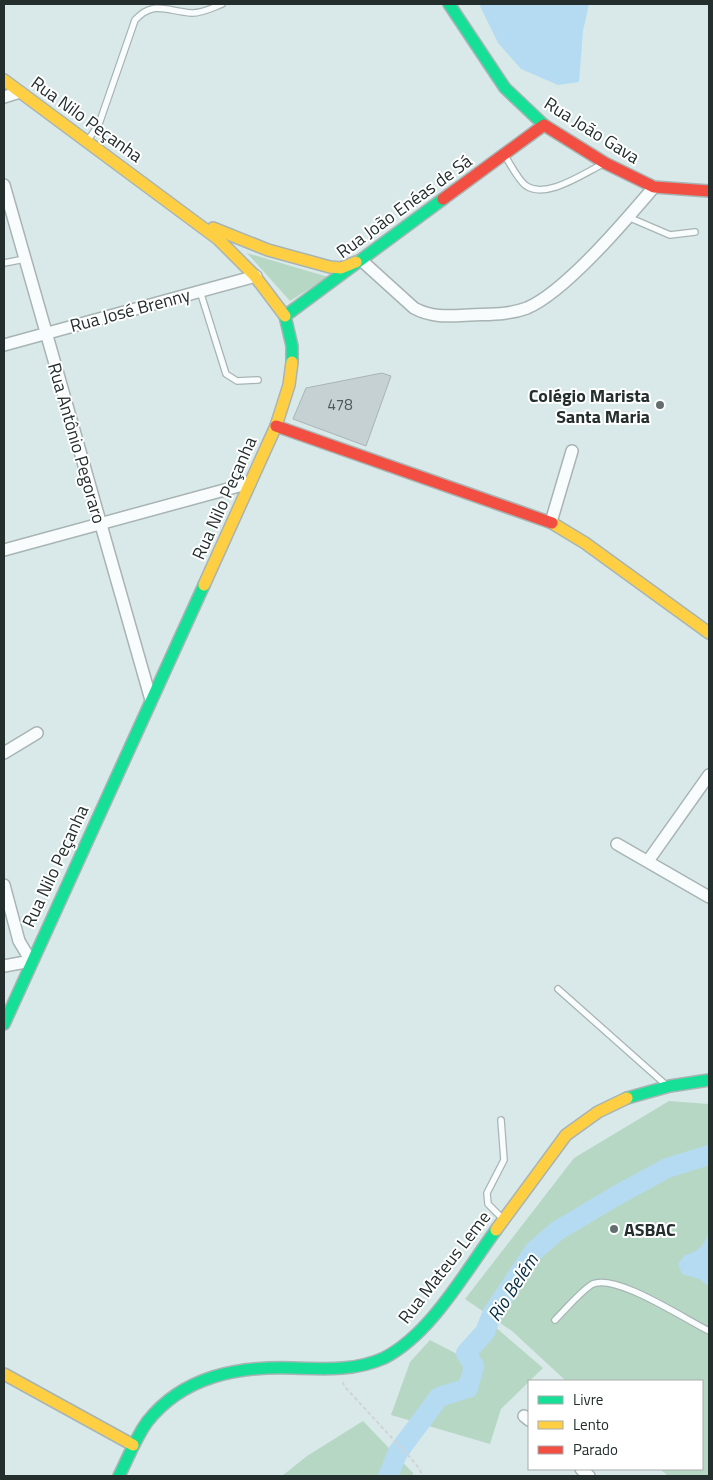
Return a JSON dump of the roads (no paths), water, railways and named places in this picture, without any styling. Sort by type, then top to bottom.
[{"type":"main road","name":"Rua João Gava","points":[[449,4],[489,67],[505,88],[544,125],[605,163],[654,187],[709,191]]},
{"type":"main road","name":"Rua Nilo Peçanha","points":[[4,80],[198,222],[228,248],[271,294],[285,316],[294,349],[290,385],[276,426],[31,961],[4,1024]]},
{"type":"main road","name":"Rua João Enéas de Sá","points":[[285,316],[544,125]]},
{"type":"main road","points":[[198,222],[268,250],[330,267],[341,268],[361,260]]},
{"type":"main road","points":[[276,426],[521,509],[551,522],[579,539],[709,633]]},
{"type":"main road","name":"Rua Mateus Leme","points":[[119,1476],[133,1445],[150,1420],[163,1406],[186,1388],[216,1374],[261,1366],[341,1370],[375,1361],[394,1352],[425,1324],[566,1135],[582,1121],[601,1108],[624,1098],[668,1087],[709,1080]]},
{"type":"main road","points":[[4,1374],[133,1445]]},
{"type":"street","points":[[4,97],[20,92]]},
{"type":"street","name":"Rua Antônio Pegoraro","points":[[4,186],[151,700]]},
{"type":"street","points":[[361,260],[414,308],[424,313],[455,316],[518,311],[538,302],[554,290],[628,218],[654,187]]},
{"type":"street","name":"Rua José Brenny","points":[[4,344],[256,276]]},
{"type":"street","points":[[551,522],[572,451]]},
{"type":"street","points":[[4,550],[250,483]]},
{"type":"street","points":[[4,753],[37,733]]},
{"type":"street","points":[[648,862],[709,776]]},
{"type":"street","points":[[618,844],[709,897]]},
{"type":"street","points":[[4,885],[19,941],[31,961],[4,966]]},
{"type":"lane","points":[[87,141],[100,124],[134,20],[144,8],[154,5],[176,10],[201,12],[222,4]]},
{"type":"lane","points":[[504,155],[524,184],[535,190],[546,191],[605,163]]},
{"type":"lane","points":[[628,218],[670,235],[695,232]]},
{"type":"lane","points":[[4,263],[25,259]]},
{"type":"lane","points":[[200,291],[226,374],[237,381],[258,380]]},
{"type":"lane","points":[[558,989],[668,1087]]},
{"type":"lane","points":[[502,1120],[504,1160],[487,1193],[488,1204],[504,1219]]},
{"type":"lane","points":[[555,1320],[592,1284],[607,1282],[632,1290],[709,1331]]},
{"type":"water","points":[[479,4],[589,4],[583,31],[579,82],[558,85],[521,69],[498,43]]},
{"type":"water","points":[[709,1232],[709,1286],[699,1279],[682,1274],[678,1264],[685,1255],[694,1252],[700,1247]]},
{"type":"waterway","name":"Rio Belém","points":[[388,1476],[398,1452],[439,1397],[468,1388],[474,1366],[466,1353],[485,1332],[492,1314],[534,1251],[557,1231],[614,1197],[667,1168],[709,1155]]},
{"type":"place","name":"Colégio Marista Santa Maria","points":[[660,405]]},
{"type":"place","name":"ASBAC","points":[[614,1229]]}]
